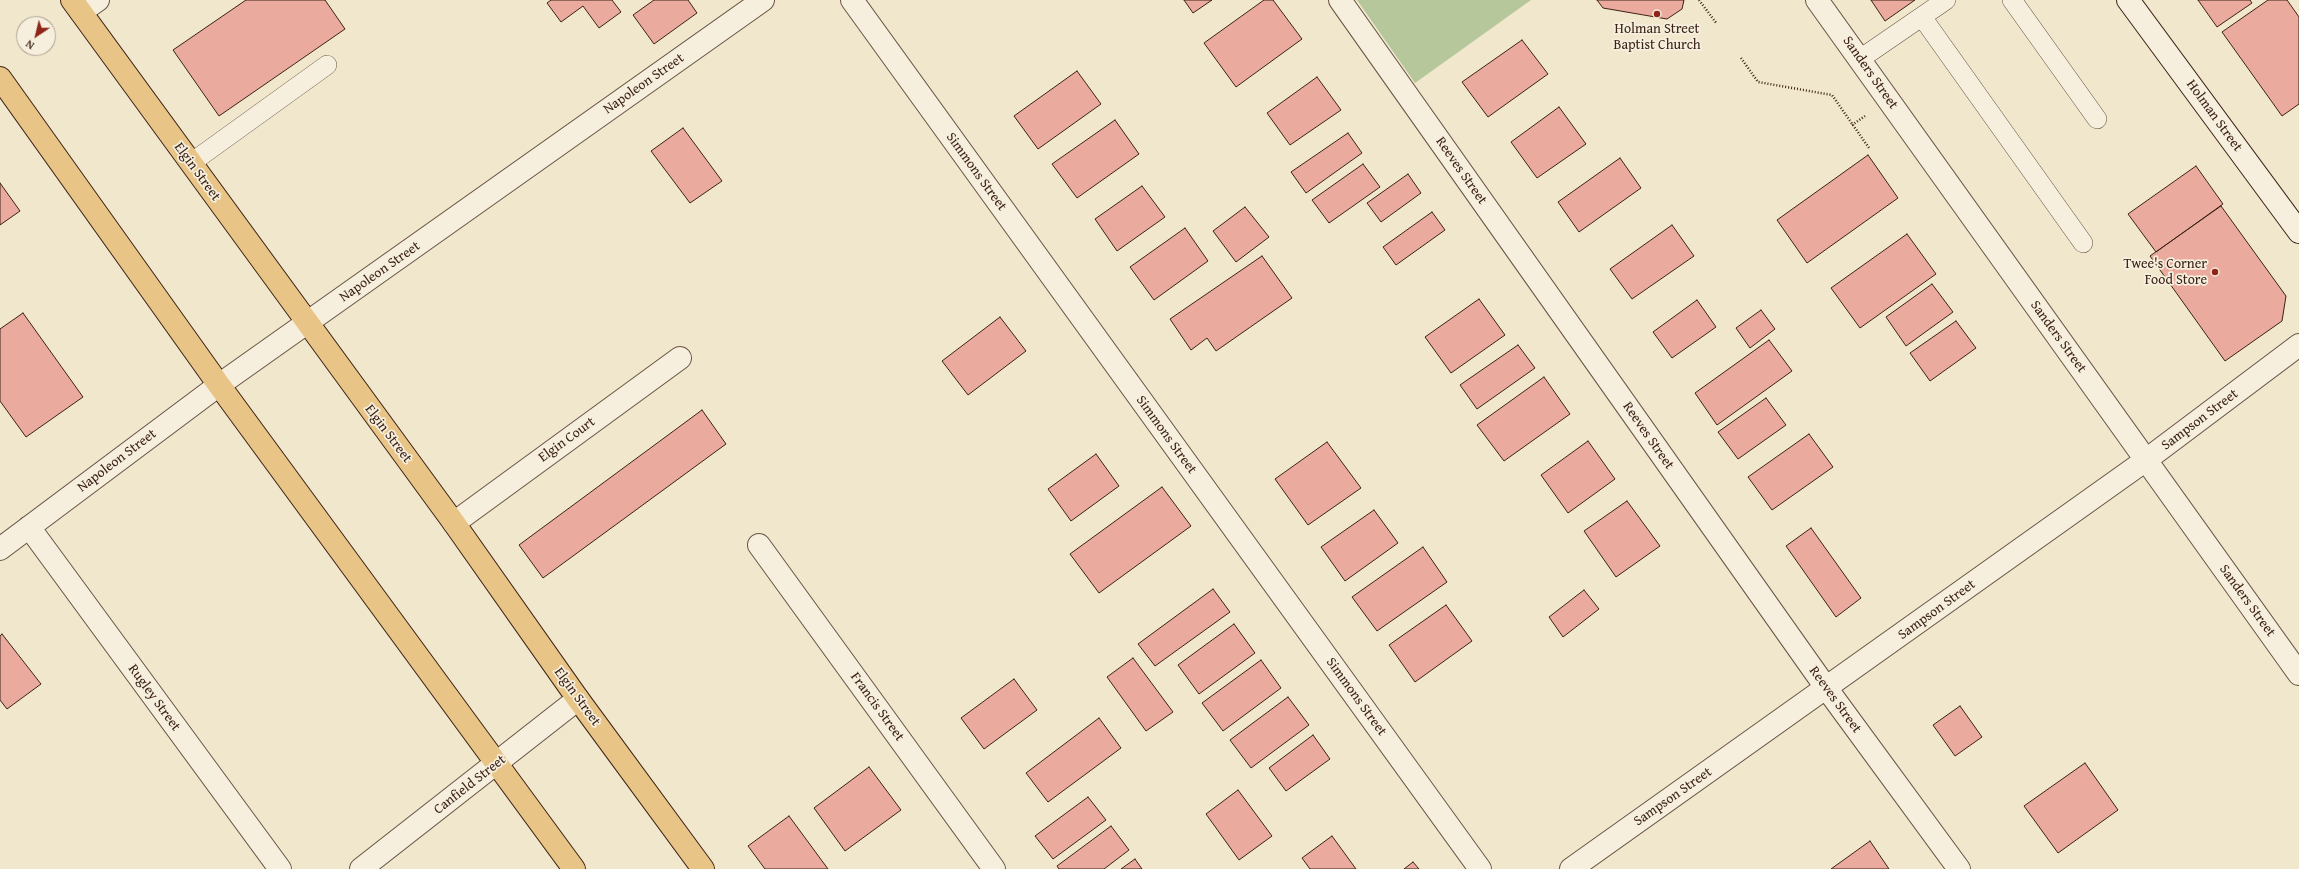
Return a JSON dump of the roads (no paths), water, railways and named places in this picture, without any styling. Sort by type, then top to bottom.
[{"type":"main road","name":"Elgin Street","points":[[84,4],[190,163],[454,523],[578,699],[703,869]]},
{"type":"main road","points":[[0,78],[219,385],[574,869]]},
{"type":"street","name":"Napoleon Street","points":[[0,549],[219,385],[764,0]]},
{"type":"street","name":"Simmons Street","points":[[852,0],[1480,869]]},
{"type":"street","name":"Reeves Street","points":[[1340,0],[1827,689],[1959,869]]},
{"type":"street","name":"Sanders Street","points":[[1817,0],[2299,674]]},
{"type":"street","name":"Holman Street","points":[[2128,0],[2295,219]]},
{"type":"street","name":"Sampson Street","points":[[1571,869],[1827,689],[2146,460],[2299,345]]},
{"type":"street","name":"Elgin Court","points":[[454,523],[680,358]]},
{"type":"street","name":"Rugley Street","points":[[29,527],[280,869]]},
{"type":"street","name":"Francis Street","points":[[759,545],[994,869]]},
{"type":"street","name":"Canfield Street","points":[[361,869],[498,764],[578,699]]},
{"type":"lane","points":[[1860,60],[1946,0]]},
{"type":"lane","points":[[2012,0],[2097,119]]},
{"type":"lane","points":[[1922,17],[2083,243]]},
{"type":"lane","points":[[190,163],[327,65]]},
{"type":"place","name":"Holman Street Baptist Church","points":[[1657,14]]},
{"type":"place","name":"Twee's Corner Food Store","points":[[2215,272]]}]
